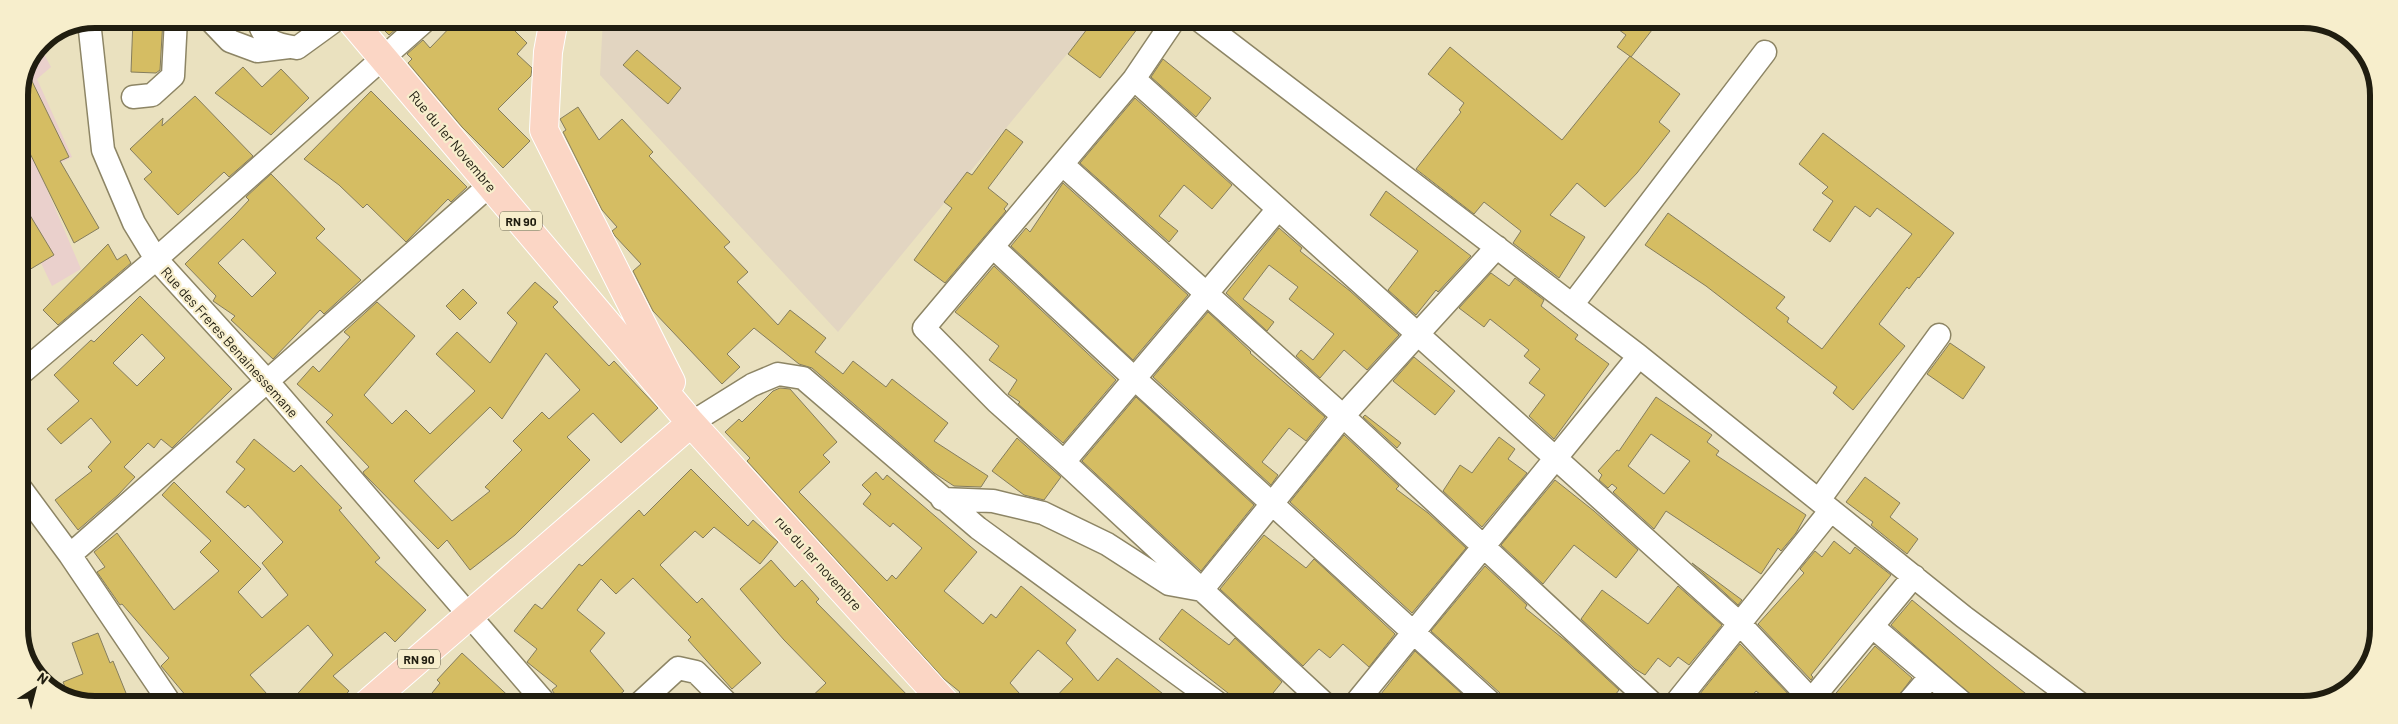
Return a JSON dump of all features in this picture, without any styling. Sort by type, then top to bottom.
[{"type":"main road","name":"Rue du 1er Novembre","points":[[358,28],[691,423]]},
{"type":"main road","points":[[548,28],[544,130],[691,423]]},
{"type":"main road","name":"RN 90","points":[[376,696],[691,423]]},
{"type":"main road","name":"rue du 1er novembre","points":[[691,423],[939,696]]},
{"type":"street","name":"Rue des Freres Benainessemane","points":[[90,28],[103,150],[134,224],[156,259],[267,382],[539,696]]},
{"type":"street","points":[[133,97],[152,95],[174,76],[176,28]]},
{"type":"street","points":[[218,28],[230,41],[258,51],[291,47]]},
{"type":"street","points":[[261,28],[262,32],[276,44],[298,48],[325,28]]},
{"type":"street","points":[[28,368],[156,259],[418,28]]},
{"type":"street","points":[[1169,28],[1134,79],[924,328],[997,402],[1316,696]]},
{"type":"street","points":[[1210,28],[1639,356],[1914,576],[2070,696]]},
{"type":"street","points":[[1572,305],[1765,52]]},
{"type":"street","points":[[1134,79],[1740,624],[1806,696]]},
{"type":"street","points":[[1063,165],[1343,416],[1644,696]]},
{"type":"street","points":[[70,555],[490,184]]},
{"type":"street","points":[[1064,462],[1278,209]]},
{"type":"street","points":[[993,247],[1134,379],[1272,502],[1483,696]]},
{"type":"street","points":[[1202,590],[1343,416],[1497,247]]},
{"type":"street","points":[[1682,696],[1740,624],[1825,505],[1939,335]]},
{"type":"street","points":[[1363,696],[1639,356]]},
{"type":"street","points":[[691,423],[752,385],[778,374],[803,378],[942,499],[1163,665],[1208,696]]},
{"type":"street","points":[[28,498],[70,555],[165,696]]},
{"type":"street","points":[[942,499],[993,501],[1043,513],[1107,544],[1169,584],[1202,590]]},
{"type":"street","points":[[1818,696],[1914,576]]},
{"type":"street","points":[[1873,627],[1954,696]]},
{"type":"street","points":[[648,696],[678,668],[696,672],[720,696]]},
{"type":"street","points":[[1914,696],[1931,676]]},
{"type":"shaded area","points":[[603,28],[1088,28],[838,332],[600,75]]},
{"type":"shaded area","points":[[43,52],[51,67],[37,79],[72,157],[40,173],[81,269],[52,286],[28,236],[29,81],[33,69]]},
{"type":"building","points":[[133,28],[162,28],[160,70],[156,73],[131,72]]},
{"type":"building","points":[[382,28],[397,28],[389,35]]},
{"type":"building","points":[[449,28],[512,28],[527,43],[517,54],[532,68],[531,76],[498,109],[530,141],[503,168],[462,127],[408,63],[412,59],[407,54],[423,40],[430,48]]},
{"type":"building","points":[[1088,28],[1138,28],[1100,78],[1068,54]]},
{"type":"building","points":[[1616,28],[1654,28],[1631,57],[1617,47],[1626,35]]},
{"type":"building","points":[[1450,47],[1562,140],[1630,56],[1680,94],[1659,122],[1670,131],[1637,173],[1605,207],[1577,183],[1550,215],[1585,237],[1559,278],[1513,243],[1521,231],[1484,202],[1474,214],[1416,169],[1461,112],[1459,110],[1464,103],[1428,74]]},
{"type":"building","points":[[637,50],[681,88],[668,104],[623,65]]},
{"type":"building","points":[[1163,59],[1211,98],[1196,117],[1151,77]]},
{"type":"building","points":[[243,67],[262,87],[281,69],[309,98],[271,135],[215,93]]},
{"type":"building","points":[[30,77],[69,157],[60,161],[99,228],[74,243],[28,149],[28,94]]},
{"type":"building","points":[[371,91],[467,187],[451,202],[448,199],[406,242],[367,204],[363,208],[339,185],[304,159]]},
{"type":"building","points":[[195,96],[253,156],[229,177],[224,172],[178,215],[144,179],[152,172],[130,149],[163,118],[162,126]]},
{"type":"building","points":[[1135,98],[1232,185],[1212,209],[1184,185],[1159,216],[1178,231],[1169,242],[1080,163]]},
{"type":"building","points":[[578,107],[599,140],[622,119],[653,152],[649,156],[730,242],[724,247],[748,272],[737,282],[778,325],[790,310],[826,338],[815,352],[843,374],[853,361],[886,387],[892,379],[948,423],[934,441],[988,476],[981,487],[954,486],[934,473],[812,368],[799,364],[754,328],[727,354],[740,367],[722,384],[653,311],[633,271],[641,264],[612,231],[617,227],[602,210],[563,132],[566,130],[560,119]]},
{"type":"building","points":[[1006,129],[1023,142],[988,188],[1008,204],[1004,209],[1006,211],[945,283],[914,260],[952,208],[944,202],[967,172],[972,175]]},
{"type":"building","points":[[1823,133],[1954,233],[1919,278],[1909,289],[1907,287],[1879,324],[1905,346],[1853,410],[1833,393],[1837,387],[1706,286],[1645,245],[1668,213],[1785,297],[1776,308],[1789,318],[1787,322],[1822,349],[1912,234],[1877,208],[1870,217],[1855,206],[1830,242],[1813,230],[1833,201],[1822,193],[1828,187],[1799,164]]},
{"type":"building","points":[[271,174],[325,229],[316,238],[361,280],[324,314],[320,310],[273,359],[231,320],[235,316],[213,301],[216,296],[185,264],[249,200],[246,197]],"holes":[[[243,239],[276,273],[252,297],[218,263]]]},
{"type":"building","points":[[1063,183],[1188,295],[1133,360],[1011,246],[1026,228],[1030,232]]},
{"type":"building","points":[[1386,191],[1471,256],[1438,292],[1436,290],[1416,315],[1388,290],[1418,251],[1370,215]]},
{"type":"building","points":[[28,212],[54,255],[28,271]]},
{"type":"building","points":[[1279,228],[1302,248],[1300,251],[1350,291],[1399,335],[1367,370],[1344,350],[1320,378],[1296,356],[1301,350],[1313,360],[1334,334],[1289,299],[1298,287],[1269,265],[1243,299],[1274,322],[1267,331],[1226,293]]},
{"type":"building","points":[[108,244],[117,260],[126,254],[131,263],[58,325],[43,310]]},
{"type":"building","points":[[994,266],[1116,380],[1063,443],[1018,404],[1020,402],[1008,394],[1017,380],[989,360],[999,346],[955,312]]},
{"type":"building","points":[[1491,273],[1509,286],[1515,278],[1544,300],[1541,306],[1578,335],[1575,339],[1609,364],[1554,439],[1529,416],[1545,395],[1529,383],[1540,369],[1524,356],[1529,350],[1490,319],[1484,327],[1459,308]]},
{"type":"building","points":[[535,282],[558,302],[553,307],[609,366],[614,361],[658,408],[621,443],[593,413],[567,437],[590,460],[515,535],[470,570],[447,540],[438,549],[364,474],[363,472],[369,467],[326,422],[333,415],[297,384],[313,366],[319,372],[350,337],[344,332],[377,302],[415,336],[364,395],[392,424],[406,410],[430,434],[475,391],[436,354],[457,332],[490,363],[517,323],[507,313]],"holes":[[[546,353],[580,390],[549,419],[542,412],[513,441],[522,450],[485,487],[490,491],[452,521],[414,481],[490,407],[502,419]]]},
{"type":"building","points":[[463,289],[477,303],[460,320],[446,306]]},
{"type":"building","points":[[140,296],[232,389],[172,448],[161,439],[154,448],[148,443],[124,467],[135,477],[118,495],[78,530],[55,500],[92,471],[88,467],[111,442],[91,418],[61,444],[47,429],[79,401],[54,375],[91,340],[94,342]],"holes":[[[142,334],[165,358],[137,386],[113,363]]]},
{"type":"building","points":[[1208,312],[1250,353],[1325,417],[1306,441],[1289,428],[1262,462],[1278,475],[1271,485],[1153,377]]},
{"type":"building","points":[[1950,343],[1985,367],[1963,399],[1927,374]]},
{"type":"building","points":[[1414,357],[1455,391],[1435,415],[1393,381]]},
{"type":"building","points":[[780,388],[790,389],[837,442],[823,455],[830,462],[799,492],[887,581],[892,575],[896,579],[922,548],[893,523],[890,527],[863,504],[871,494],[862,485],[876,472],[883,480],[887,475],[977,552],[944,591],[983,624],[991,614],[996,618],[1021,586],[1076,630],[1066,643],[1098,681],[1117,658],[1166,696],[1057,696],[1073,679],[1038,650],[1010,683],[1022,696],[959,696],[960,692],[944,679],[747,461],[750,458],[725,432],[739,419],[742,422],[773,391]]},
{"type":"building","points":[[1136,397],[1254,505],[1201,571],[1082,461]]},
{"type":"building","points":[[1656,397],[1712,435],[1707,442],[1719,451],[1716,455],[1806,515],[1796,533],[1781,551],[1778,548],[1761,574],[1666,511],[1654,529],[1613,492],[1617,488],[1612,484],[1608,488],[1599,480],[1602,475],[1598,471],[1617,450],[1619,451]],"holes":[[[1651,434],[1690,461],[1664,494],[1628,466]]]},
{"type":"building","points":[[1365,415],[1401,443],[1397,448],[1363,417]]},
{"type":"building","points":[[1344,435],[1399,486],[1396,489],[1428,513],[1466,548],[1412,613],[1290,502]]},
{"type":"building","points":[[1499,437],[1515,449],[1508,459],[1527,473],[1482,527],[1443,491],[1460,465],[1472,473]]},
{"type":"building","points":[[1017,438],[1061,477],[1044,500],[1024,495],[992,471]]},
{"type":"building","points":[[254,439],[294,472],[301,465],[342,508],[339,510],[380,558],[375,562],[426,610],[395,642],[385,632],[333,676],[349,691],[344,696],[295,696],[333,655],[308,625],[250,675],[269,696],[186,696],[161,666],[169,658],[122,604],[120,605],[97,572],[105,567],[94,552],[117,533],[174,610],[219,571],[200,552],[211,541],[162,495],[174,482],[261,569],[238,592],[262,618],[288,595],[262,563],[283,542],[248,505],[245,508],[226,492],[245,469],[236,462]]},
{"type":"building","points":[[691,469],[748,526],[753,520],[778,542],[760,564],[714,527],[703,538],[695,531],[660,565],[697,603],[702,598],[761,663],[732,689],[688,640],[691,637],[633,578],[616,594],[601,579],[577,610],[605,633],[590,651],[624,691],[618,696],[556,696],[552,690],[557,686],[527,662],[537,649],[514,631],[535,604],[542,609],[579,564],[582,566],[639,510],[644,516]]},
{"type":"building","points":[[1865,477],[1900,503],[1890,517],[1918,539],[1907,554],[1871,525],[1873,522],[1846,502]]},
{"type":"building","points":[[1555,480],[1638,550],[1616,578],[1574,545],[1543,584],[1501,545]]},
{"type":"building","points":[[1264,535],[1306,568],[1314,559],[1395,634],[1369,667],[1343,644],[1330,658],[1319,649],[1303,666],[1220,589]]},
{"type":"building","points":[[1834,541],[1850,554],[1855,547],[1891,575],[1811,675],[1813,677],[1811,680],[1758,624],[1804,573],[1800,569],[1815,551],[1822,557]]},
{"type":"building","points":[[771,560],[795,587],[802,580],[819,599],[816,602],[908,696],[812,696],[826,683],[784,640],[740,589]]},
{"type":"building","points":[[1692,563],[1742,600],[1738,605]]},
{"type":"building","points":[[1485,566],[1527,605],[1525,608],[1566,641],[1619,690],[1614,696],[1502,696],[1431,631]]},
{"type":"building","points":[[1678,586],[1722,625],[1689,665],[1678,657],[1670,667],[1658,658],[1645,675],[1635,669],[1581,619],[1602,590],[1648,624]]},
{"type":"building","points":[[1912,600],[2029,696],[1972,696],[1891,625]]},
{"type":"building","points":[[1182,609],[1229,645],[1235,638],[1282,682],[1271,696],[1232,696],[1159,639]]},
{"type":"building","points":[[98,633],[110,663],[113,661],[127,696],[86,696],[67,691],[63,682],[83,674],[72,643]]},
{"type":"building","points":[[1740,644],[1790,696],[1762,696],[1756,691],[1752,696],[1698,696]]},
{"type":"building","points":[[1875,646],[1912,678],[1899,696],[1834,696]]},
{"type":"building","points":[[1415,651],[1464,696],[1410,696],[1408,694],[1406,696],[1379,696]]},
{"type":"building","points":[[462,653],[508,696],[430,696],[440,683],[437,680]]}]
